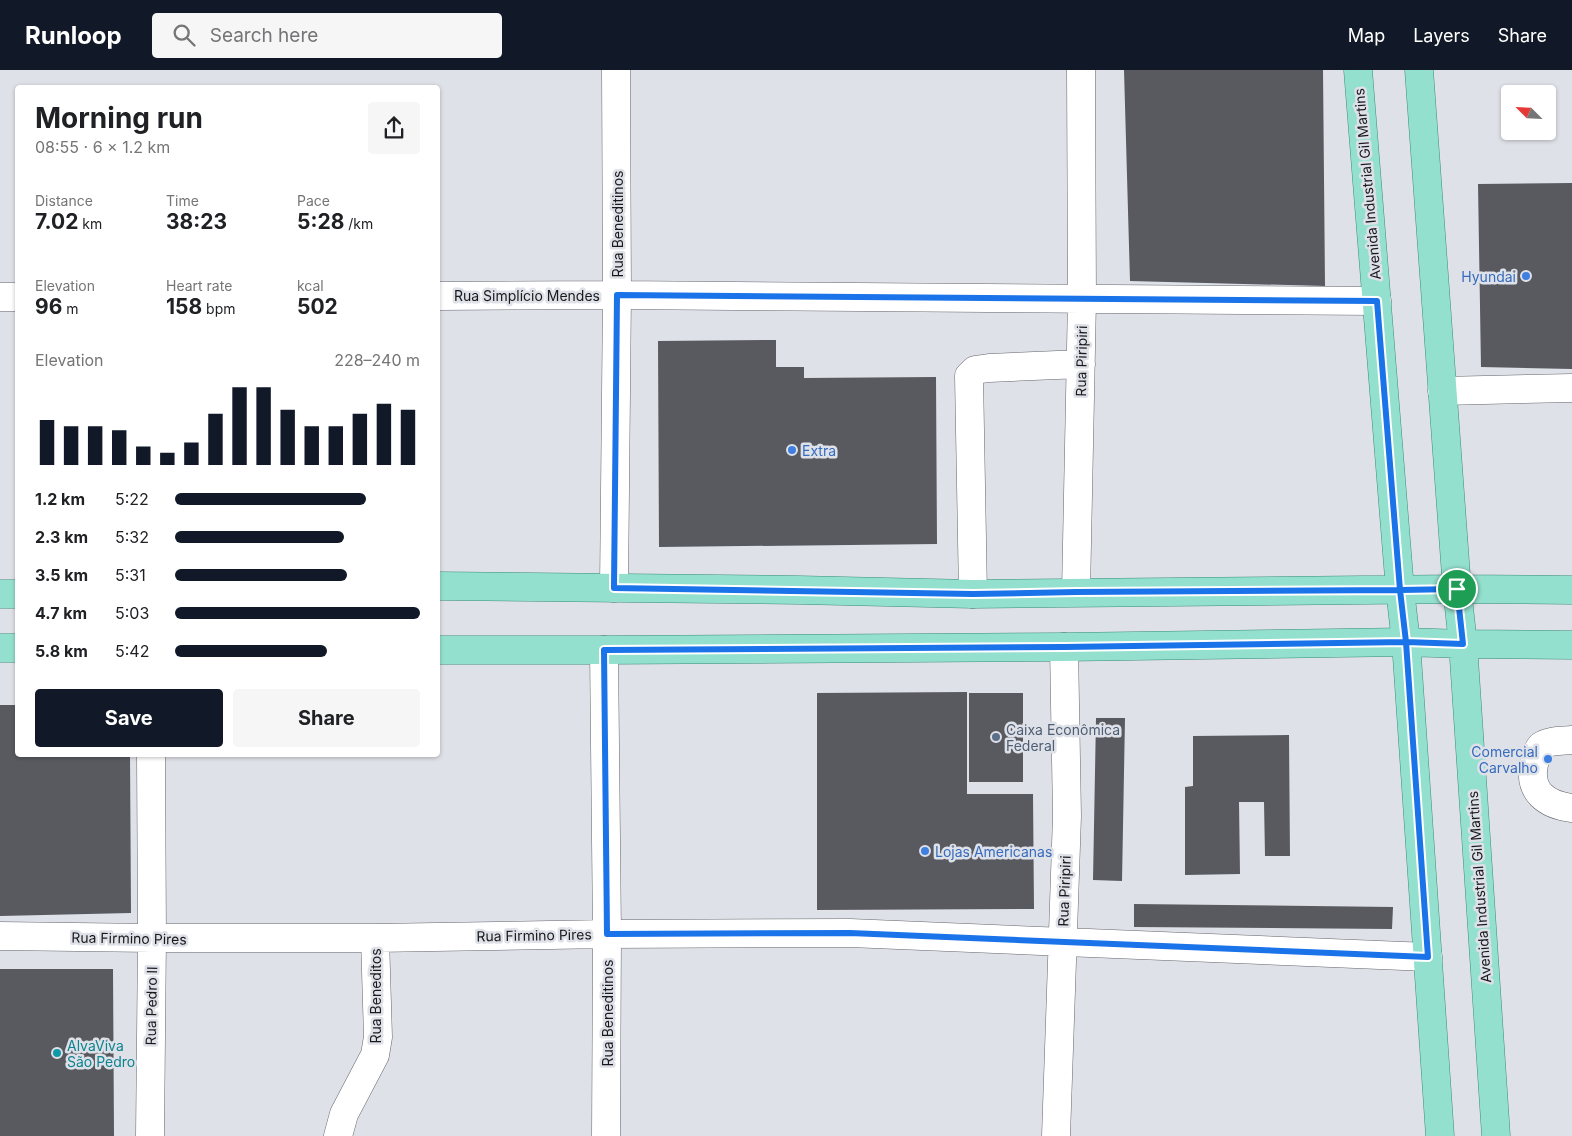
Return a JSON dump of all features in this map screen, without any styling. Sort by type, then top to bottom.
[{"type":"main road","name":"Avenida Industrial Gil Martins","points":[[1358,70],[1400,590],[1406,642],[1440,1136]]},
{"type":"main road","name":"Avenida Industrial Gil Martins","points":[[1419,70],[1457,589],[1463,644],[1496,1136]]},
{"type":"main road","points":[[440,586],[973,594],[1457,589],[1572,590]]},
{"type":"main road","points":[[0,594],[15,594]]},
{"type":"main road","points":[[440,650],[1064,647],[1406,642],[1572,645]]},
{"type":"main road","points":[[0,648],[15,648]]},
{"type":"street","name":"Rua Beneditinos","points":[[614,588],[617,295],[616,70]]},
{"type":"street","name":"Rua Piripiri","points":[[1076,592],[1082,300],[1081,70]]},
{"type":"street","name":"Rua Simplício Mendes","points":[[440,296],[617,295],[1377,301]]},
{"type":"street","points":[[0,297],[15,297]]},
{"type":"street","points":[[973,594],[969,376],[975,370],[989,368],[1081,364]]},
{"type":"street","points":[[1442,391],[1572,388]]},
{"type":"street","name":"Rua Piripiri","points":[[1056,1136],[1067,816],[1064,647]]},
{"type":"street","name":"Rua Beneditinos","points":[[604,650],[607,934],[606,1136]]},
{"type":"street","points":[[1572,740],[1550,742],[1542,745],[1537,752],[1533,768],[1535,787],[1544,799],[1558,806],[1572,808]]},
{"type":"street","name":"Rua Pedro ll","points":[[150,1136],[151,757]]},
{"type":"street","name":"Rua Firmino Pires","points":[[0,936],[375,938],[607,934],[850,933],[1428,957]]},
{"type":"street","name":"Rua Beneditos","points":[[338,1136],[344,1114],[375,1055],[378,1037],[375,938]]},
{"type":"building","points":[[1124,70],[1323,70],[1325,286],[1130,281]]},
{"type":"building","name":"Hyundai","points":[[1572,183],[1572,369],[1481,367],[1478,184]]},
{"type":"building","points":[[776,340],[776,367],[804,367],[804,378],[936,377],[937,544],[659,547],[658,341]]},
{"type":"building","name":"Lojas Americanas","points":[[967,692],[967,794],[1033,794],[1034,909],[817,910],[817,693]]},
{"type":"building","name":"Caixa Econômica Federal","points":[[969,693],[1023,693],[1023,782],[969,782]]},
{"type":"building","points":[[0,705],[15,705],[15,757],[130,757],[131,913],[0,916]]},
{"type":"building","points":[[1096,718],[1125,718],[1122,881],[1093,880]]},
{"type":"building","points":[[1289,735],[1290,856],[1265,856],[1264,802],[1239,802],[1240,874],[1185,875],[1185,787],[1193,786],[1193,736]]},
{"type":"building","points":[[1134,904],[1393,907],[1392,929],[1134,927]]},
{"type":"building","name":"AlvaViva São Pedro","points":[[0,969],[113,969],[114,1136],[0,1136]]},
{"type":"place","name":"Hyundai","points":[[1526,276]]},
{"type":"place","name":"Extra","points":[[792,450]]},
{"type":"place","name":"Caixa Econômica Federal","points":[[996,737]]},
{"type":"place","name":"Comercial Carvalho","points":[[1548,759]]},
{"type":"place","name":"Lojas Americanas","points":[[925,851]]},
{"type":"place","name":"AlvaViva São Pedro","points":[[57,1053]]},
{"type":"route","points":[[1457,589],[1400,590],[1377,301],[617,295],[614,588],[973,594],[1400,590],[1406,642],[1064,647],[604,650],[607,934],[850,933],[1428,957],[1406,642],[1463,644],[1457,589]]}]
